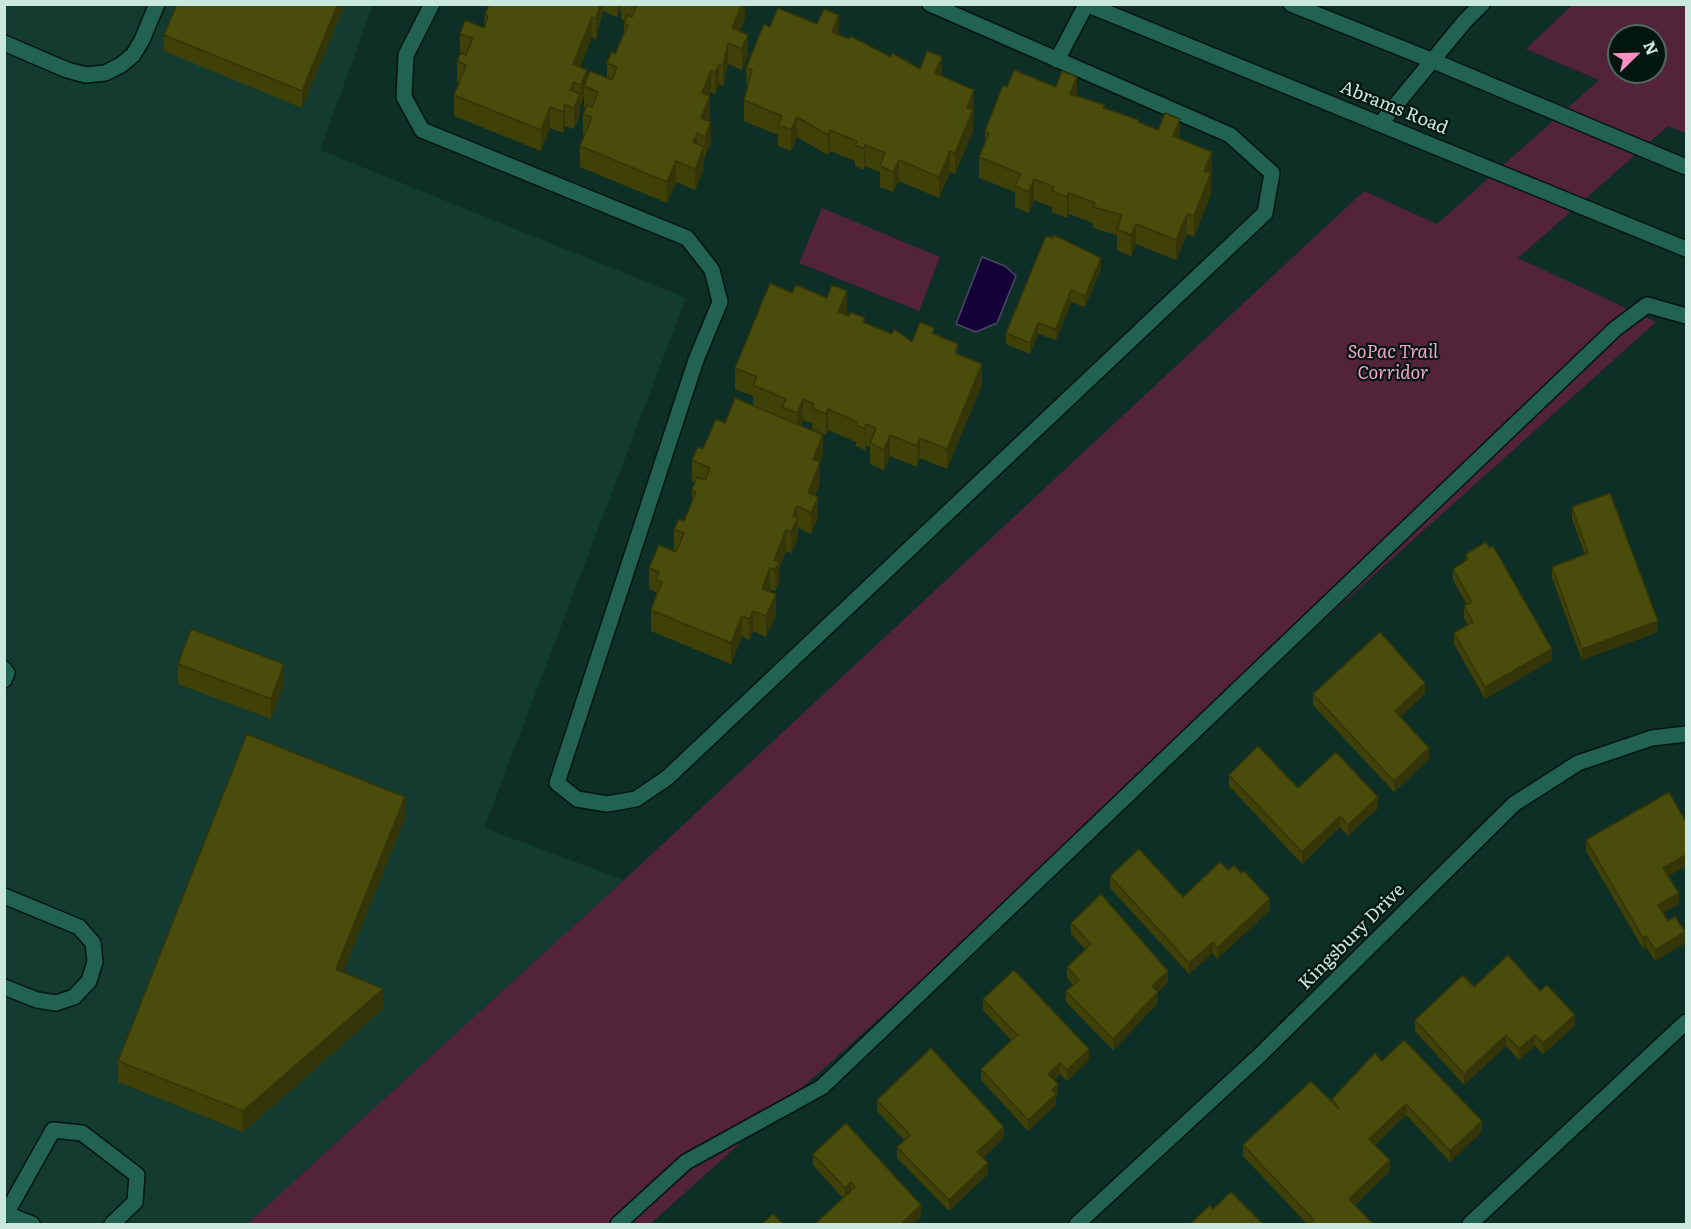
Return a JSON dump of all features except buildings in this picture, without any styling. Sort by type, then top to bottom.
[{"type":"main road","points":[[4,43],[67,70],[86,75],[105,73],[121,65],[133,55],[157,4]]},
{"type":"main road","points":[[432,4],[406,55],[404,98],[422,130],[687,238],[712,270],[720,302],[696,360],[557,783],[577,798],[607,804],[636,799],[667,778],[1266,213],[1272,173],[1230,135],[930,4]]},
{"type":"main road","points":[[1291,4],[1686,167]]},
{"type":"main road","points":[[1380,124],[1431,60],[1482,4]]},
{"type":"main road","points":[[1057,60],[1086,5]]},
{"type":"main road","name":"Abrams Road","points":[[1086,5],[1686,249]]},
{"type":"main road","points":[[618,1224],[686,1162],[822,1087],[1615,329],[1647,305],[1686,316]]},
{"type":"main road","points":[[4,669],[7,673],[4,680]]},
{"type":"main road","name":"Kingsbury Drive","points":[[1077,1224],[1259,1056],[1514,804],[1578,763],[1652,738],[1686,734]]},
{"type":"main road","points":[[4,896],[79,927],[93,944],[95,962],[89,981],[74,997],[56,1004],[36,1000],[4,987]]},
{"type":"main road","points":[[1470,1224],[1686,1022]]},
{"type":"main road","points":[[32,1224],[5,1214],[53,1130],[82,1133],[137,1175],[135,1203],[112,1224]]},
{"type":"shaded area","points":[[5,5],[373,5],[320,150],[686,298],[484,828],[624,880],[247,1224],[5,1224]]},
{"type":"shaded area","points":[[982,257],[1005,266],[1016,276],[997,323],[976,332],[956,324]]},
{"type":"green space","name":"SoPac Trail Corridor","points":[[1572,5],[1686,5],[1686,133],[1668,126],[1518,258],[1656,322],[650,1224],[247,1224],[624,880],[1364,191],[1437,224],[1599,80],[1526,49]]},
{"type":"green space","points":[[822,208],[940,257],[919,311],[799,263]]}]
